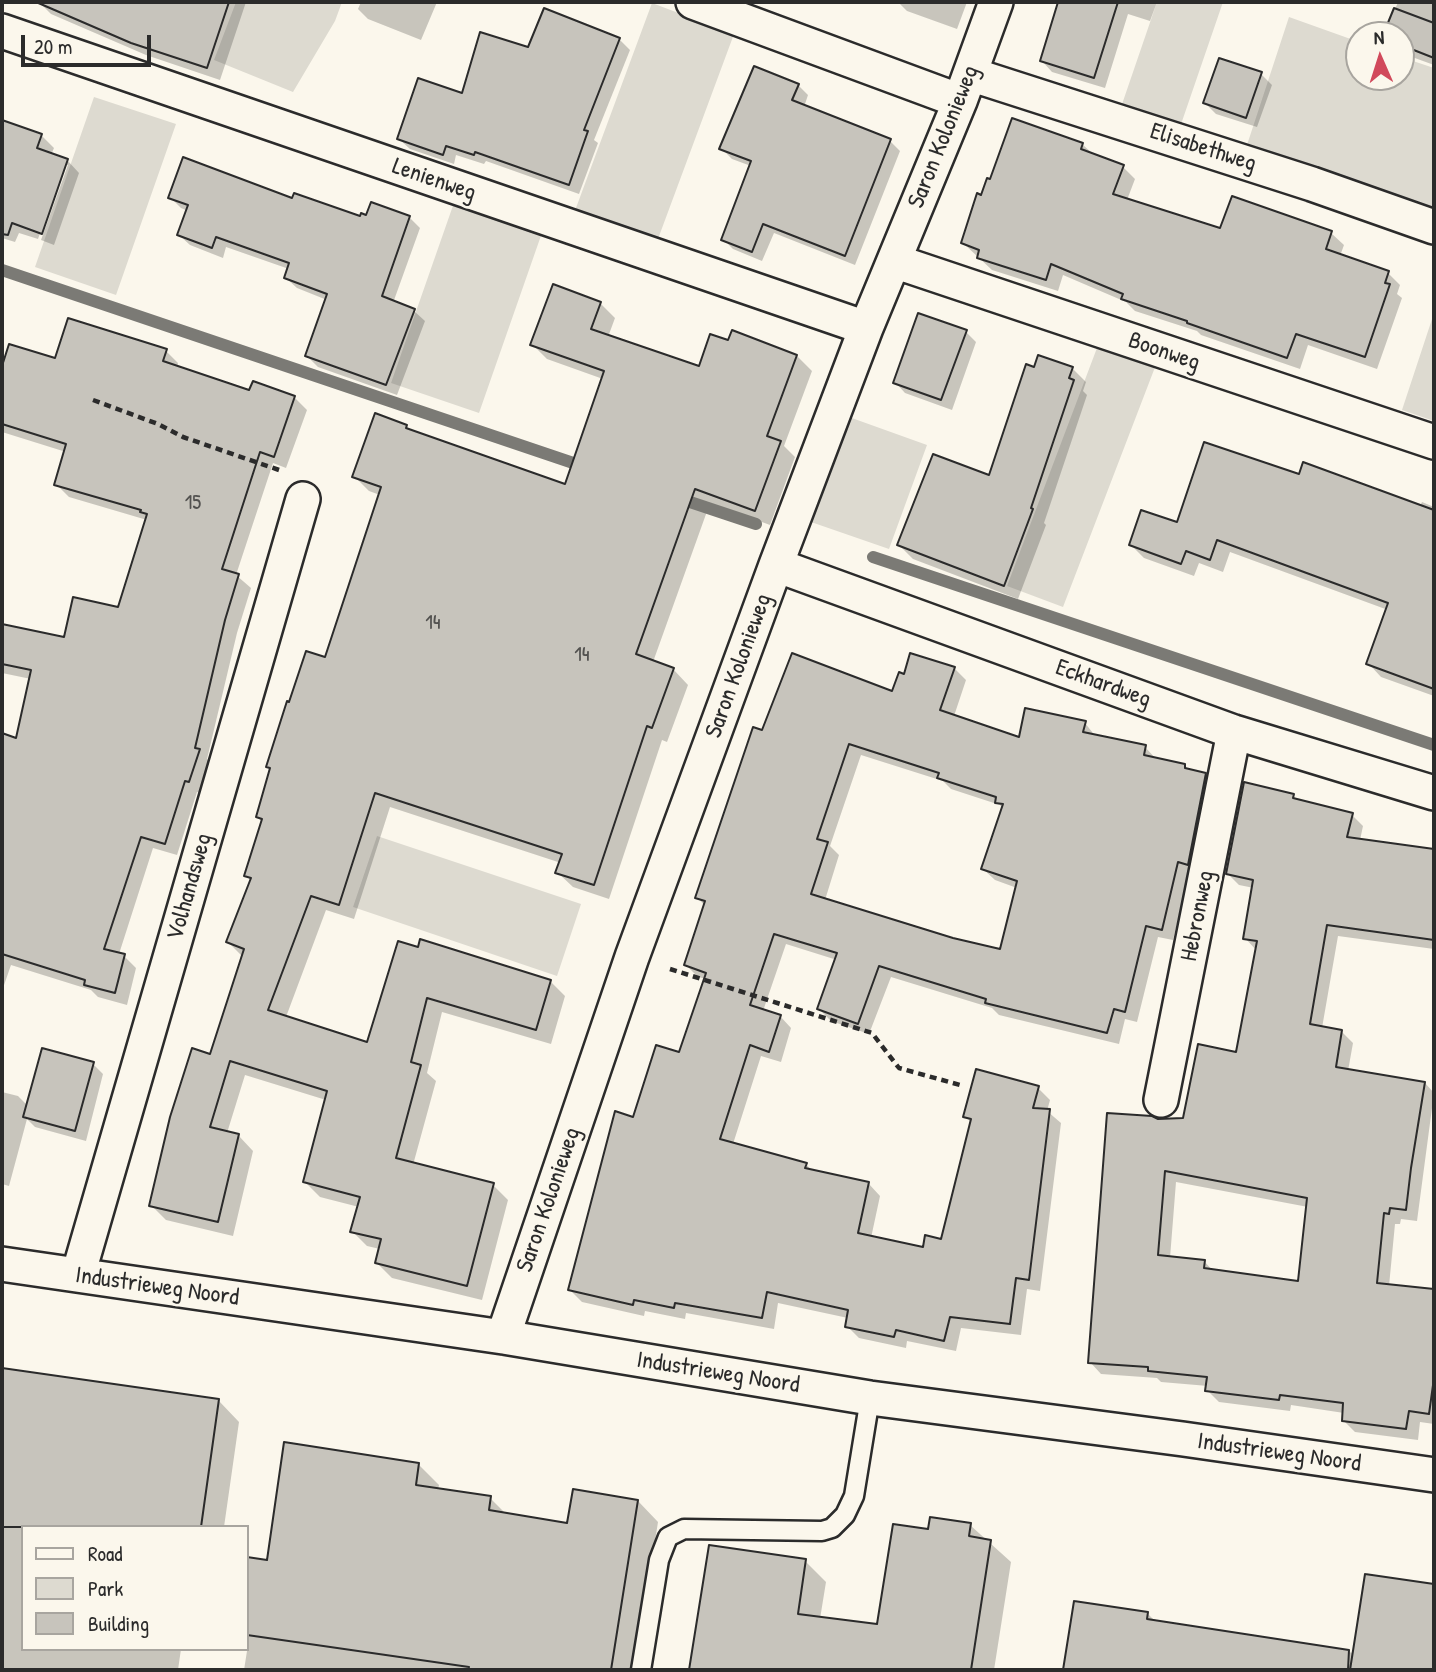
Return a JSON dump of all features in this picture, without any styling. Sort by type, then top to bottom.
[{"type":"street","name":"Elisabethweg","points":[[693,2],[965,87],[1312,184],[1434,227]]},
{"type":"street","name":"Saron Kolonieweg","points":[[503,1337],[632,957],[776,565],[866,328],[965,87],[996,2]]},
{"type":"street","name":"Lenienweg","points":[[2,31],[866,328]]},
{"type":"street","name":"Boonweg","points":[[894,261],[1434,442]]},
{"type":"street","name":"Volhandsweg","points":[[78,1275],[303,499]]},
{"type":"street","name":"Eckhardweg","points":[[776,565],[1234,732],[1434,793]]},
{"type":"street","name":"Hebronweg","points":[[1161,1100],[1234,732]]},
{"type":"street","name":"Industrieweg Noord","points":[[2,1264],[503,1337],[870,1398],[1434,1475]]},
{"type":"lane","points":[[641,1670],[659,1560],[668,1537],[684,1529],[822,1531],[832,1528],[845,1515],[854,1496],[870,1398]]},
{"type":"path","points":[[93,400],[158,424],[183,437],[285,472],[299,486],[303,499]]},
{"type":"path","points":[[632,957],[872,1033],[899,1068],[960,1085]]},
{"type":"green space","points":[[236,2],[342,2],[335,21],[293,92],[214,60]]},
{"type":"green space","points":[[1157,2],[1223,2],[1178,133],[1119,113]]},
{"type":"green space","points":[[652,3],[734,34],[655,247],[573,216]]},
{"type":"green space","points":[[1289,17],[1345,37],[1345,91],[1415,91],[1415,62],[1434,68],[1434,215],[1246,148]]},
{"type":"green space","points":[[94,97],[176,124],[116,295],[35,267]]},
{"type":"green space","points":[[456,197],[544,227],[479,413],[391,383]]},
{"type":"green space","points":[[1434,313],[1434,421],[1402,410]]},
{"type":"green space","points":[[1100,340],[1157,362],[1063,607],[1007,586]]},
{"type":"green space","points":[[849,417],[927,445],[889,549],[811,522]]},
{"type":"green space","points":[[377,836],[581,904],[557,976],[353,907]]},
{"type":"building","points":[[36,2],[229,2],[207,68],[131,43]]},
{"type":"building","points":[[1058,2],[1118,2],[1094,78],[1040,61]]},
{"type":"building","points":[[544,8],[620,38],[584,130],[588,131],[569,185],[475,152],[474,155],[446,146],[443,155],[397,139],[418,78],[462,93],[480,32],[528,47]]},
{"type":"building","points":[[1394,8],[1434,23],[1434,58],[1415,51],[1415,21],[1389,21]]},
{"type":"building","points":[[1219,58],[1262,72],[1246,118],[1203,103]]},
{"type":"building","points":[[754,66],[799,84],[792,100],[891,139],[845,256],[763,224],[752,252],[721,240],[751,161],[719,149]]},
{"type":"building","points":[[1012,118],[1083,143],[1081,149],[1124,165],[1113,194],[1220,228],[1232,196],[1332,231],[1326,249],[1389,271],[1385,283],[1390,284],[1365,357],[1296,334],[1287,358],[1121,299],[1123,294],[1051,264],[1046,280],[977,258],[979,250],[961,243],[977,193],[981,195],[987,178],[990,179]]},
{"type":"building","points":[[2,120],[42,134],[37,148],[68,159],[42,234],[12,223],[8,235],[2,234]]},
{"type":"building","points":[[183,157],[292,198],[294,193],[360,216],[361,213],[366,215],[371,202],[410,216],[382,296],[415,309],[386,385],[305,356],[327,294],[284,278],[289,263],[216,237],[212,248],[177,235],[188,205],[168,198]]},
{"type":"building","points":[[553,284],[601,302],[591,329],[699,366],[710,334],[728,340],[732,330],[797,355],[767,436],[781,441],[755,511],[695,489],[636,654],[674,668],[652,728],[647,726],[594,885],[555,873],[562,854],[375,793],[339,905],[311,896],[268,1010],[367,1042],[398,941],[418,947],[420,939],[551,980],[536,1030],[427,998],[411,1062],[421,1065],[396,1158],[494,1183],[467,1286],[375,1263],[381,1239],[350,1232],[360,1197],[303,1182],[327,1091],[230,1061],[210,1127],[239,1134],[218,1222],[149,1206],[170,1117],[192,1048],[210,1054],[244,949],[226,942],[251,878],[244,876],[262,819],[256,817],[270,768],[266,767],[287,701],[289,702],[306,651],[325,657],[381,487],[352,477],[375,413],[407,425],[406,428],[565,484],[604,371],[530,345]]},
{"type":"building","points":[[918,313],[967,330],[941,400],[893,383]]},
{"type":"building","points":[[68,318],[167,349],[163,361],[249,390],[253,381],[295,396],[274,457],[260,452],[222,569],[239,574],[225,620],[195,748],[200,749],[189,782],[185,781],[165,844],[141,837],[104,949],[125,954],[115,993],[84,985],[85,980],[2,954],[2,733],[16,738],[31,670],[2,664],[2,624],[64,637],[73,597],[118,607],[147,514],[54,485],[66,444],[2,424],[2,366],[9,344],[55,358]]},
{"type":"building","points":[[1038,355],[1073,367],[1069,378],[1074,380],[1031,508],[1033,509],[1004,586],[897,545],[933,454],[989,475],[1026,364],[1034,367]]},
{"type":"building","points":[[1204,442],[1299,474],[1303,462],[1434,510],[1434,689],[1366,664],[1388,603],[1217,540],[1210,560],[1186,551],[1181,564],[1129,545],[1141,510],[1177,522]]},
{"type":"building","points":[[792,653],[892,691],[899,672],[904,674],[910,653],[955,667],[940,710],[1019,737],[1025,708],[1086,721],[1083,732],[1146,745],[1144,755],[1185,764],[1185,768],[1206,773],[1188,865],[1178,862],[1162,930],[1146,926],[1125,1012],[1114,1009],[1107,1033],[985,1003],[986,999],[879,966],[858,1024],[817,1009],[837,953],[774,934],[750,1005],[781,1015],[769,1052],[750,1045],[720,1139],[807,1163],[805,1168],[869,1182],[858,1233],[923,1247],[925,1235],[941,1239],[971,1119],[963,1117],[976,1069],[1039,1086],[1033,1108],[1050,1109],[1029,1280],[1016,1278],[1010,1324],[950,1317],[944,1341],[896,1330],[894,1337],[845,1327],[848,1310],[767,1292],[762,1318],[675,1303],[674,1308],[634,1300],[633,1305],[568,1290],[615,1111],[633,1117],[656,1045],[679,1052],[706,973],[684,965],[705,901],[695,898],[753,727],[762,730]],"holes":[[[849,744],[939,773],[937,778],[996,797],[995,803],[1003,804],[981,869],[1017,881],[1000,949],[953,938],[811,894],[828,842],[817,839]]]},
{"type":"building","points":[[1244,782],[1294,794],[1293,798],[1353,813],[1347,837],[1434,849],[1434,940],[1327,925],[1310,1024],[1342,1030],[1336,1067],[1425,1082],[1406,1210],[1390,1208],[1389,1214],[1384,1213],[1377,1283],[1434,1289],[1434,1378],[1429,1414],[1409,1411],[1406,1429],[1342,1421],[1343,1403],[1280,1395],[1279,1400],[1205,1391],[1207,1377],[1148,1371],[1148,1367],[1088,1363],[1107,1113],[1152,1116],[1158,1119],[1183,1118],[1198,1044],[1236,1052],[1257,941],[1243,939],[1253,880],[1226,874]],"holes":[[[1165,1171],[1307,1198],[1298,1281],[1204,1268],[1205,1260],[1158,1255]]]},
{"type":"building","points":[[42,1048],[94,1062],[75,1131],[23,1117]]},
{"type":"building","points":[[2,1368],[219,1399],[201,1525],[2,1527]]},
{"type":"building","points":[[284,1442],[419,1463],[416,1485],[491,1496],[489,1510],[567,1523],[573,1489],[638,1500],[611,1670],[468,1670],[469,1667],[248,1635],[248,1557],[267,1560]]},
{"type":"building","points":[[930,1517],[971,1523],[969,1536],[991,1540],[971,1670],[689,1670],[709,1545],[806,1559],[798,1614],[877,1624],[893,1524],[928,1529]]},
{"type":"building","points":[[1365,1574],[1434,1584],[1434,1670],[1350,1670]]},
{"type":"building","points":[[1074,1601],[1148,1612],[1147,1619],[1349,1650],[1348,1670],[1063,1670]]},
{"type":"waterway","points":[[2,270],[588,468]]},
{"type":"waterway","points":[[675,497],[756,524]]},
{"type":"waterway","points":[[873,557],[1434,745]]}]
